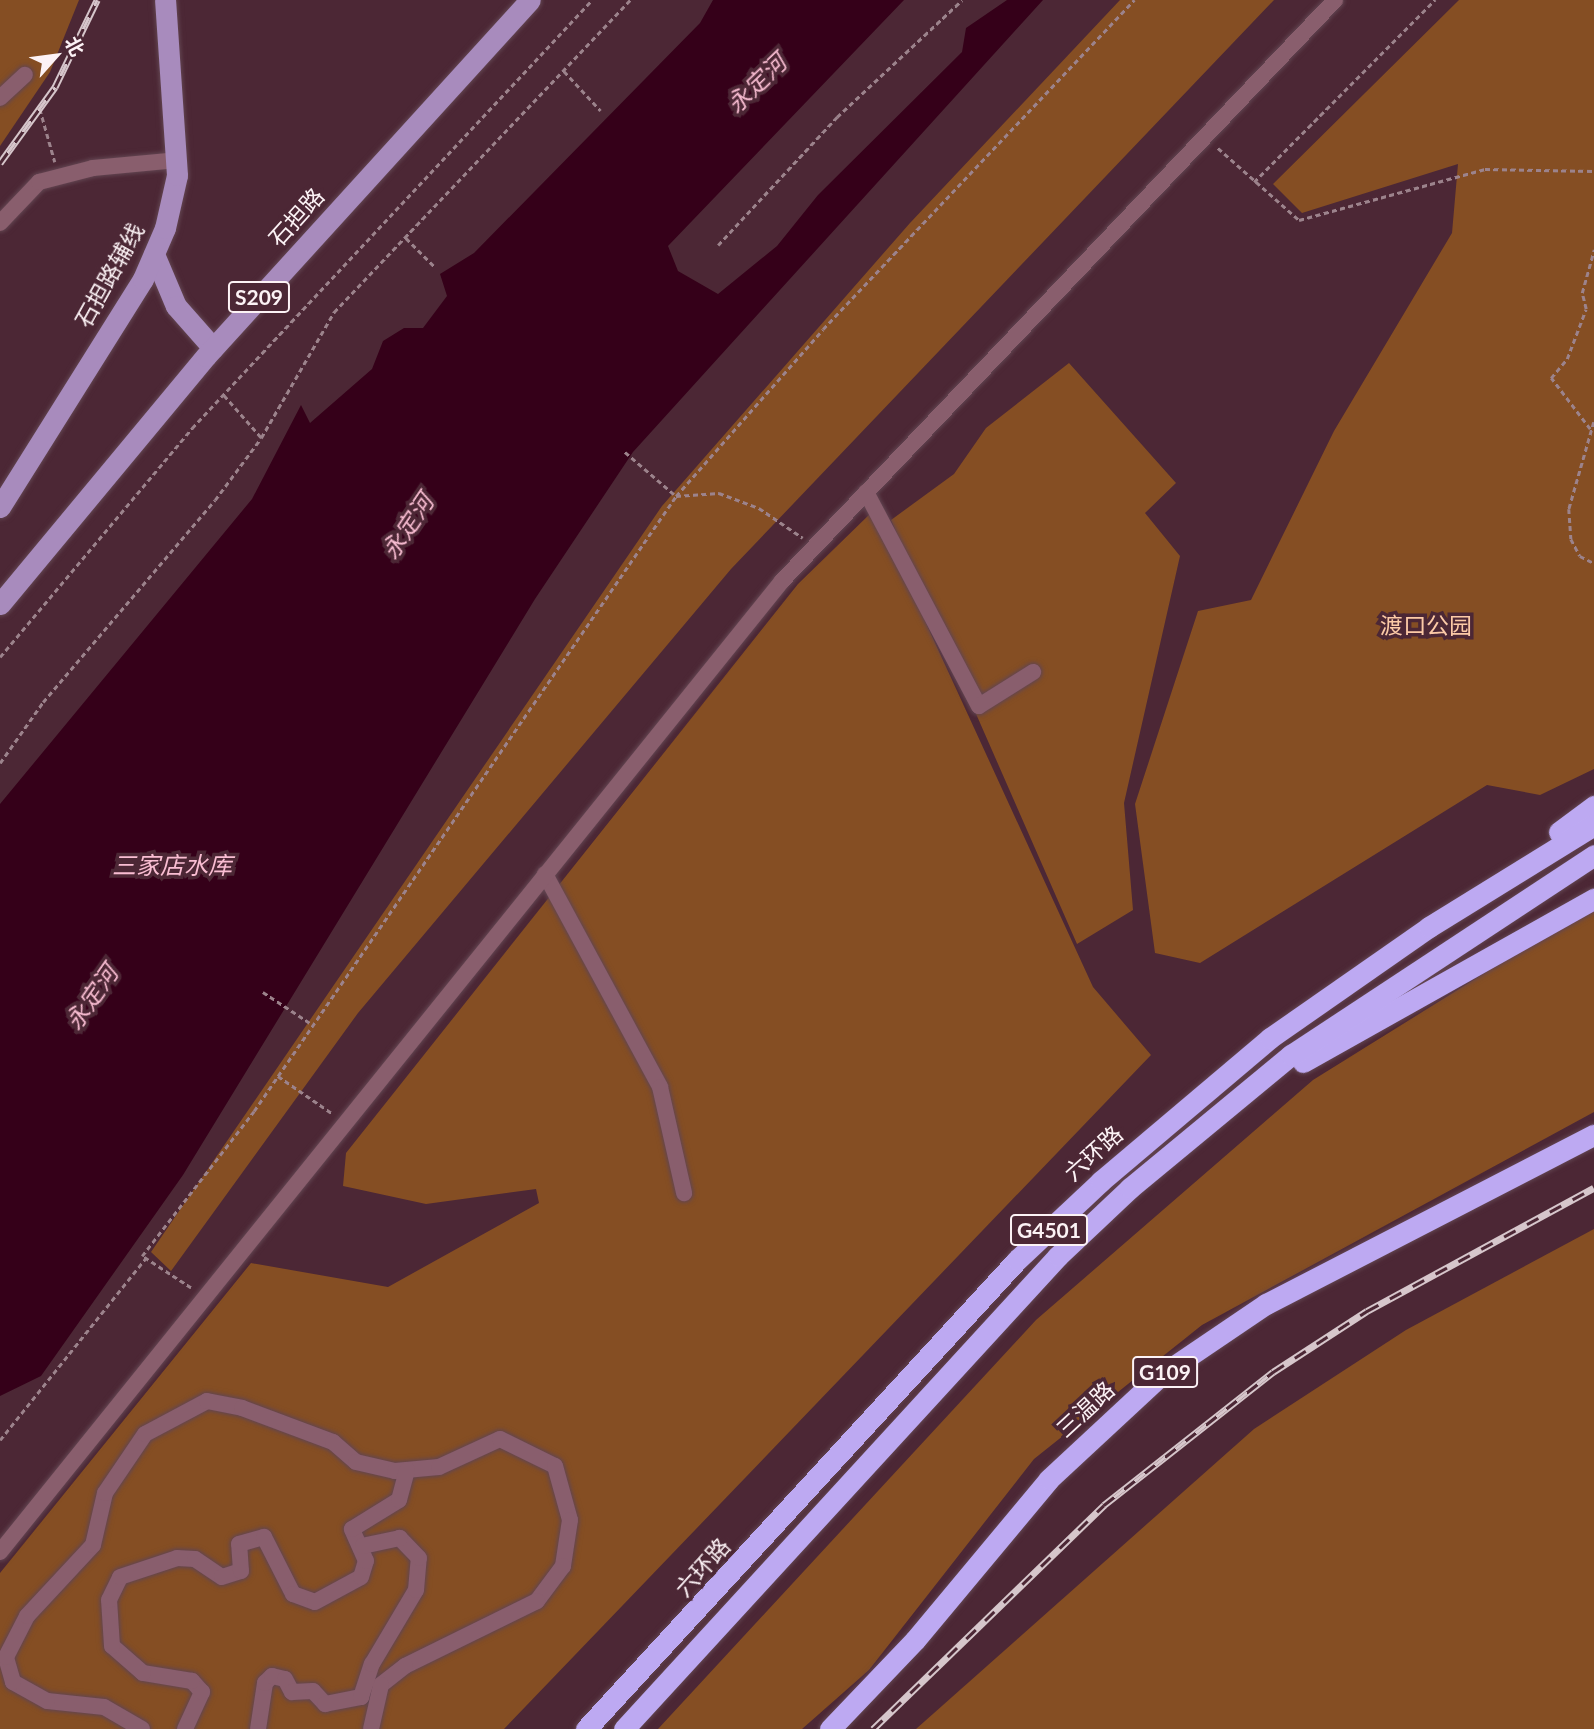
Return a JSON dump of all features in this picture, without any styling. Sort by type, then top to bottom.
[{"type":"highway","points":[[1429,927],[1594,806]]},
{"type":"highway","name":"六环路","points":[[586,1729],[1017,1260],[1208,1088],[1429,927],[1594,825]]},
{"type":"highway","name":"G4501","points":[[624,1729],[1058,1256],[1217,1113],[1376,995],[1594,855]]},
{"type":"highway","points":[[1217,1113],[1421,991],[1594,899]]},
{"type":"highway","name":"三温路","points":[[830,1729],[915,1640],[1049,1479],[1161,1375],[1266,1304],[1594,1135]]},
{"type":"main road","name":"石担路辅线","points":[[0,508],[154,254],[165,228],[177,160],[165,0]]},
{"type":"main road","name":"石担路","points":[[0,604],[213,348],[530,0]]},
{"type":"main road","points":[[154,254],[176,306],[213,348]]},
{"type":"street","points":[[0,1552],[342,1121],[814,547],[1335,0]]},
{"type":"street","points":[[0,97],[25,75]]},
{"type":"street","points":[[0,223],[39,182],[61,176],[177,160]]},
{"type":"street","points":[[866,492],[979,706],[1033,672]]},
{"type":"street","points":[[545,874],[660,1087],[684,1193]]},
{"type":"street","points":[[142,1729],[104,1707],[47,1701],[13,1682],[6,1657],[27,1616],[93,1545],[105,1493],[145,1434],[207,1401],[333,1442],[356,1462],[407,1470],[439,1467],[500,1439],[555,1466],[570,1520],[563,1566],[537,1601],[405,1666],[381,1685],[371,1729]]},
{"type":"street","points":[[185,1729],[202,1692],[192,1681],[143,1673],[112,1646],[108,1600],[120,1577],[177,1558],[195,1559],[222,1577],[241,1572],[239,1544],[264,1537],[293,1594],[315,1602],[361,1577],[363,1546],[352,1530],[399,1500],[407,1470]]},
{"type":"street","points":[[258,1729],[265,1683],[272,1676],[285,1679],[292,1692],[313,1691],[326,1704],[361,1697],[372,1664],[416,1590],[419,1559],[400,1538],[363,1546]]},
{"type":"path","points":[[0,657],[224,395],[592,0]]},
{"type":"path","points":[[0,763],[261,438],[334,312],[630,0]]},
{"type":"path","points":[[718,245],[837,117],[962,0]]},
{"type":"path","points":[[0,1440],[146,1258],[278,1076],[676,496],[823,329],[1134,0]]},
{"type":"path","points":[[1254,182],[1434,0]]},
{"type":"path","points":[[564,71],[601,111]]},
{"type":"path","points":[[40,108],[61,176]]},
{"type":"path","points":[[1206,135],[1254,182],[1299,220],[1485,169],[1594,171]]},
{"type":"path","points":[[406,237],[436,268]]},
{"type":"path","points":[[1590,429],[1551,378],[1567,359],[1586,309],[1582,293],[1594,250]]},
{"type":"path","points":[[224,395],[261,438]]},
{"type":"path","points":[[1594,422],[1569,509],[1571,539],[1580,556],[1594,563]]},
{"type":"path","points":[[625,452],[676,496],[719,494],[759,508],[814,547]]},
{"type":"path","points":[[263,992],[313,1025]]},
{"type":"path","points":[[278,1076],[342,1121]]},
{"type":"path","points":[[146,1258],[205,1297]]},
{"type":"green space","points":[[0,0],[79,0],[50,72],[0,146]]},
{"type":"green space","points":[[1120,0],[1274,0],[731,569],[358,1013],[171,1271],[151,1252],[662,506],[910,223]]},
{"type":"green space","name":"渡口公园","points":[[1459,0],[1594,0],[1594,769],[1540,795],[1487,785],[1200,963],[1155,953],[1135,804],[1198,611],[1251,600],[1334,431],[1452,233],[1458,164],[1302,213],[1273,184]]},
{"type":"green space","points":[[1069,363],[1176,483],[1145,513],[1180,556],[1124,803],[1133,910],[1077,944],[891,520],[954,474],[986,428]]},
{"type":"green space","points":[[874,510],[1093,987],[1151,1055],[504,1729],[0,1729],[0,1573],[251,1263],[388,1287],[539,1203],[536,1189],[426,1204],[343,1186],[346,1153],[798,584]]},
{"type":"green space","points":[[1594,905],[1594,1112],[1202,1325],[1034,1459],[869,1670],[802,1729],[658,1729],[1036,1320],[1313,1080]]},
{"type":"green space","points":[[1594,1229],[1594,1729],[916,1729],[1254,1429],[1406,1330]]},
{"type":"water","name":"三家店水库","points":[[713,0],[904,0],[668,246],[678,271],[718,294],[777,246],[818,195],[962,52],[966,28],[1007,0],[1043,0],[633,452],[535,599],[183,1175],[41,1376],[0,1396],[0,804],[252,499],[301,405],[310,423],[372,369],[383,341],[404,328],[423,328],[447,296],[440,274],[474,253],[700,23]]},
{"type":"railway","points":[[0,163],[55,87],[97,0]]},
{"type":"railway","points":[[873,1729],[1104,1505],[1273,1372],[1367,1311],[1594,1188]]},
{"type":"water label","name":"永定河","points":[[756,83]]},
{"type":"water label","name":"永定河","points":[[407,526]]},
{"type":"water label","name":"永定河","points":[[91,997]]}]
